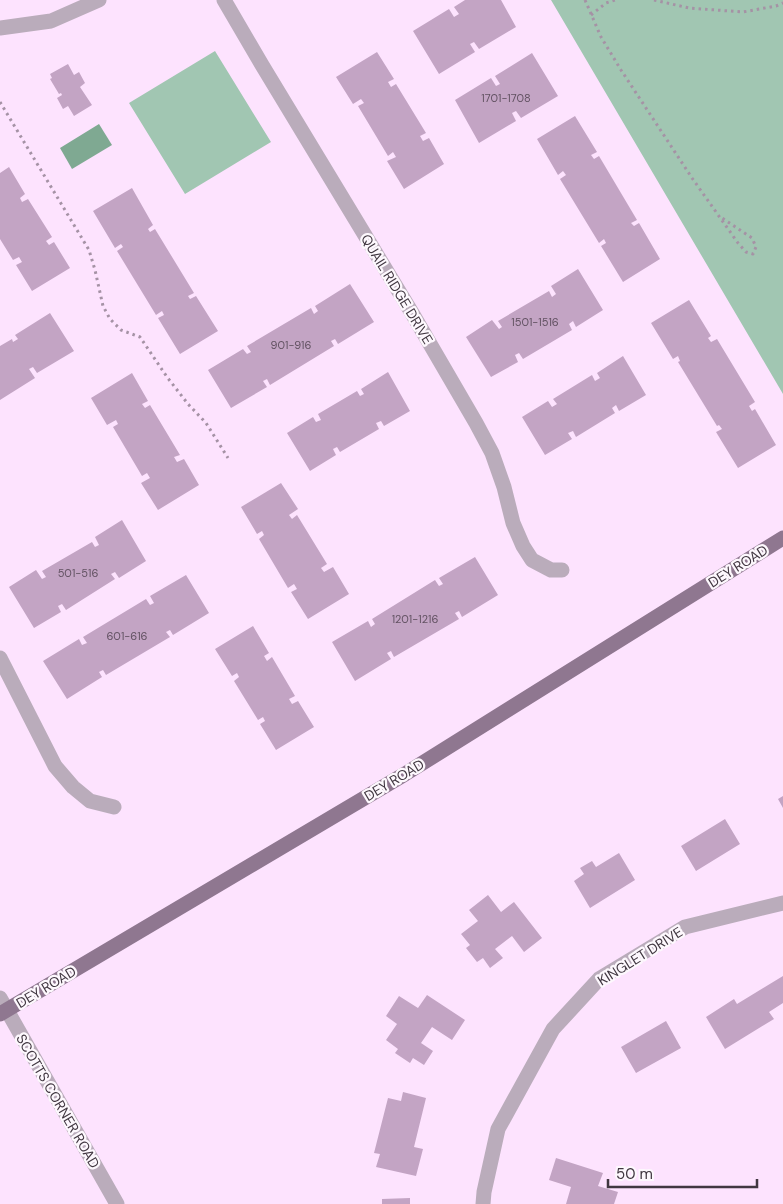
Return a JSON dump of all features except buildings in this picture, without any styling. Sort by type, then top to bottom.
[{"type":"main road","name":"DEY ROAD","points":[[2,1007],[404,774],[783,538]]},
{"type":"street","points":[[0,28],[52,21],[99,0]]},
{"type":"street","name":"QUAIL RIDGE DRIVE","points":[[224,0],[476,423],[492,453],[504,487],[513,523],[522,546],[532,560],[551,570],[562,570]]},
{"type":"street","points":[[0,658],[55,766],[90,801],[114,807]]},
{"type":"street","name":"KINGLET DRIVE","points":[[483,1204],[498,1128],[553,1029],[599,979],[685,927],[783,903]]},
{"type":"street","name":"SCOTTS CORNER ROAD","points":[[2,1007],[117,1204]]},
{"type":"path","points":[[585,0],[600,37],[620,70],[718,216],[746,252],[753,254],[756,247],[752,238],[718,216]]},
{"type":"path","points":[[591,15],[606,3],[615,0]]},
{"type":"path","points":[[654,0],[689,8],[743,12],[783,3]]},
{"type":"path","points":[[0,102],[88,250],[95,270],[103,306],[110,319],[121,330],[140,337],[167,377],[206,423],[228,458]]},
{"type":"shaded area","points":[[551,0],[783,0],[783,394]]},
{"type":"shaded area","points":[[215,51],[271,142],[185,194],[129,103]]},
{"type":"shaded area","points":[[99,124],[112,145],[72,169],[60,148]]}]
